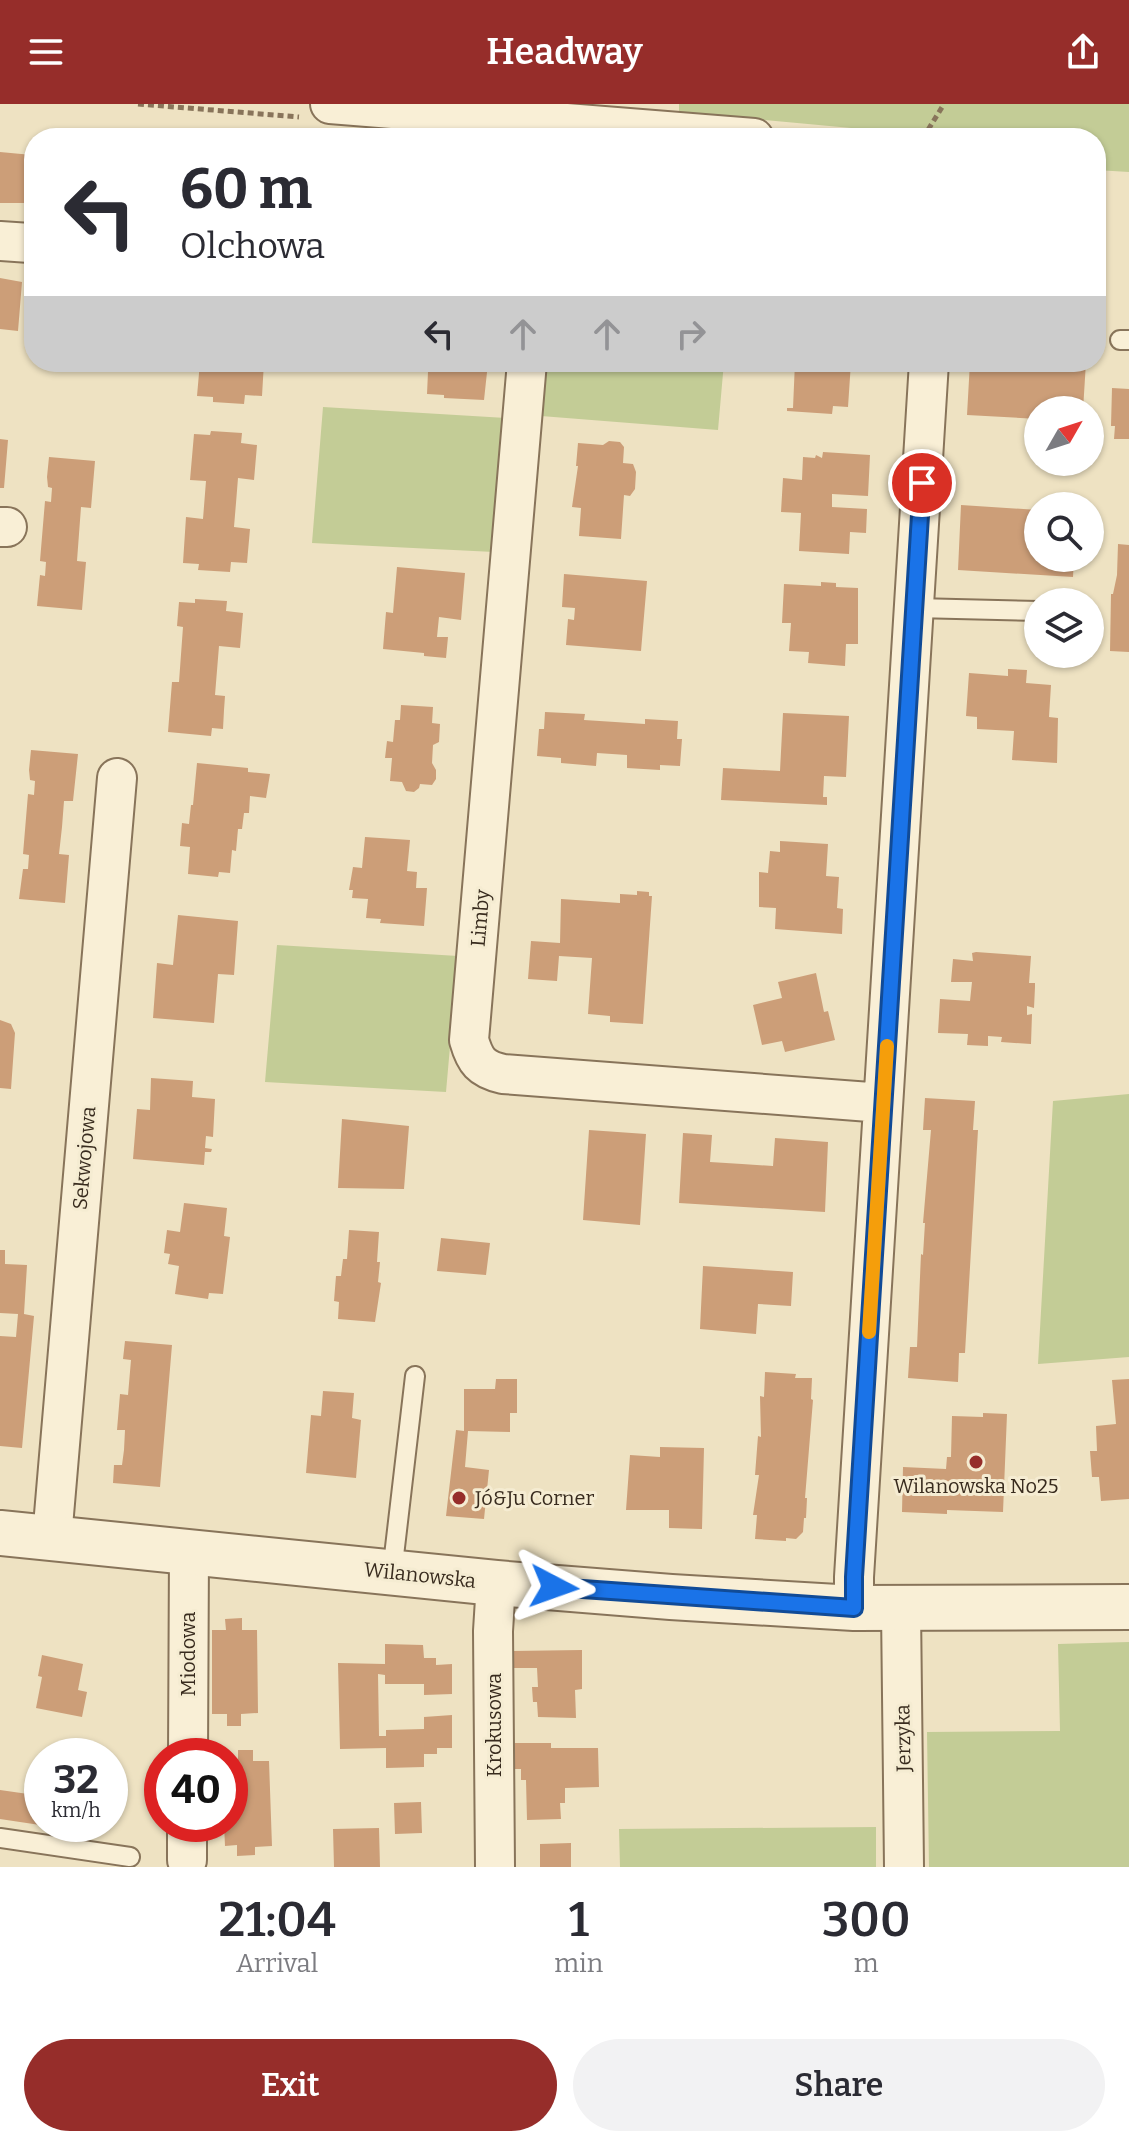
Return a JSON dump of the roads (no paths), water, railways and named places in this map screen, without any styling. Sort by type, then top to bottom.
[{"type":"street","points":[[330,104],[538,128]]},
{"type":"street","name":"Limby","points":[[526,372],[469,1040],[474,1057],[480,1066],[503,1074],[883,1103]]},
{"type":"street","points":[[854,1608],[928,372]]},
{"type":"street","name":"Sekwojowa","points":[[52,1538],[117,778]]},
{"type":"street","name":"Wilanowska","points":[[0,1533],[496,1583],[854,1608],[1129,1607]]},
{"type":"street","name":"Miodowa","points":[[188,1738],[189,1551]]},
{"type":"street","name":"Krokusowa","points":[[495,1867],[493,1631],[496,1583]]},
{"type":"street","name":"Jerzyka","points":[[901,1609],[904,1867]]},
{"type":"lane","points":[[915,608],[1024,611]]},
{"type":"lane","points":[[392,1573],[415,1376]]},
{"type":"lane","points":[[0,1838],[130,1857]]},
{"type":"place","name":"Wilanowska No25","points":[[976,1462]]},
{"type":"place","name":"Jó&Ju Corner","points":[[459,1498]]}]
